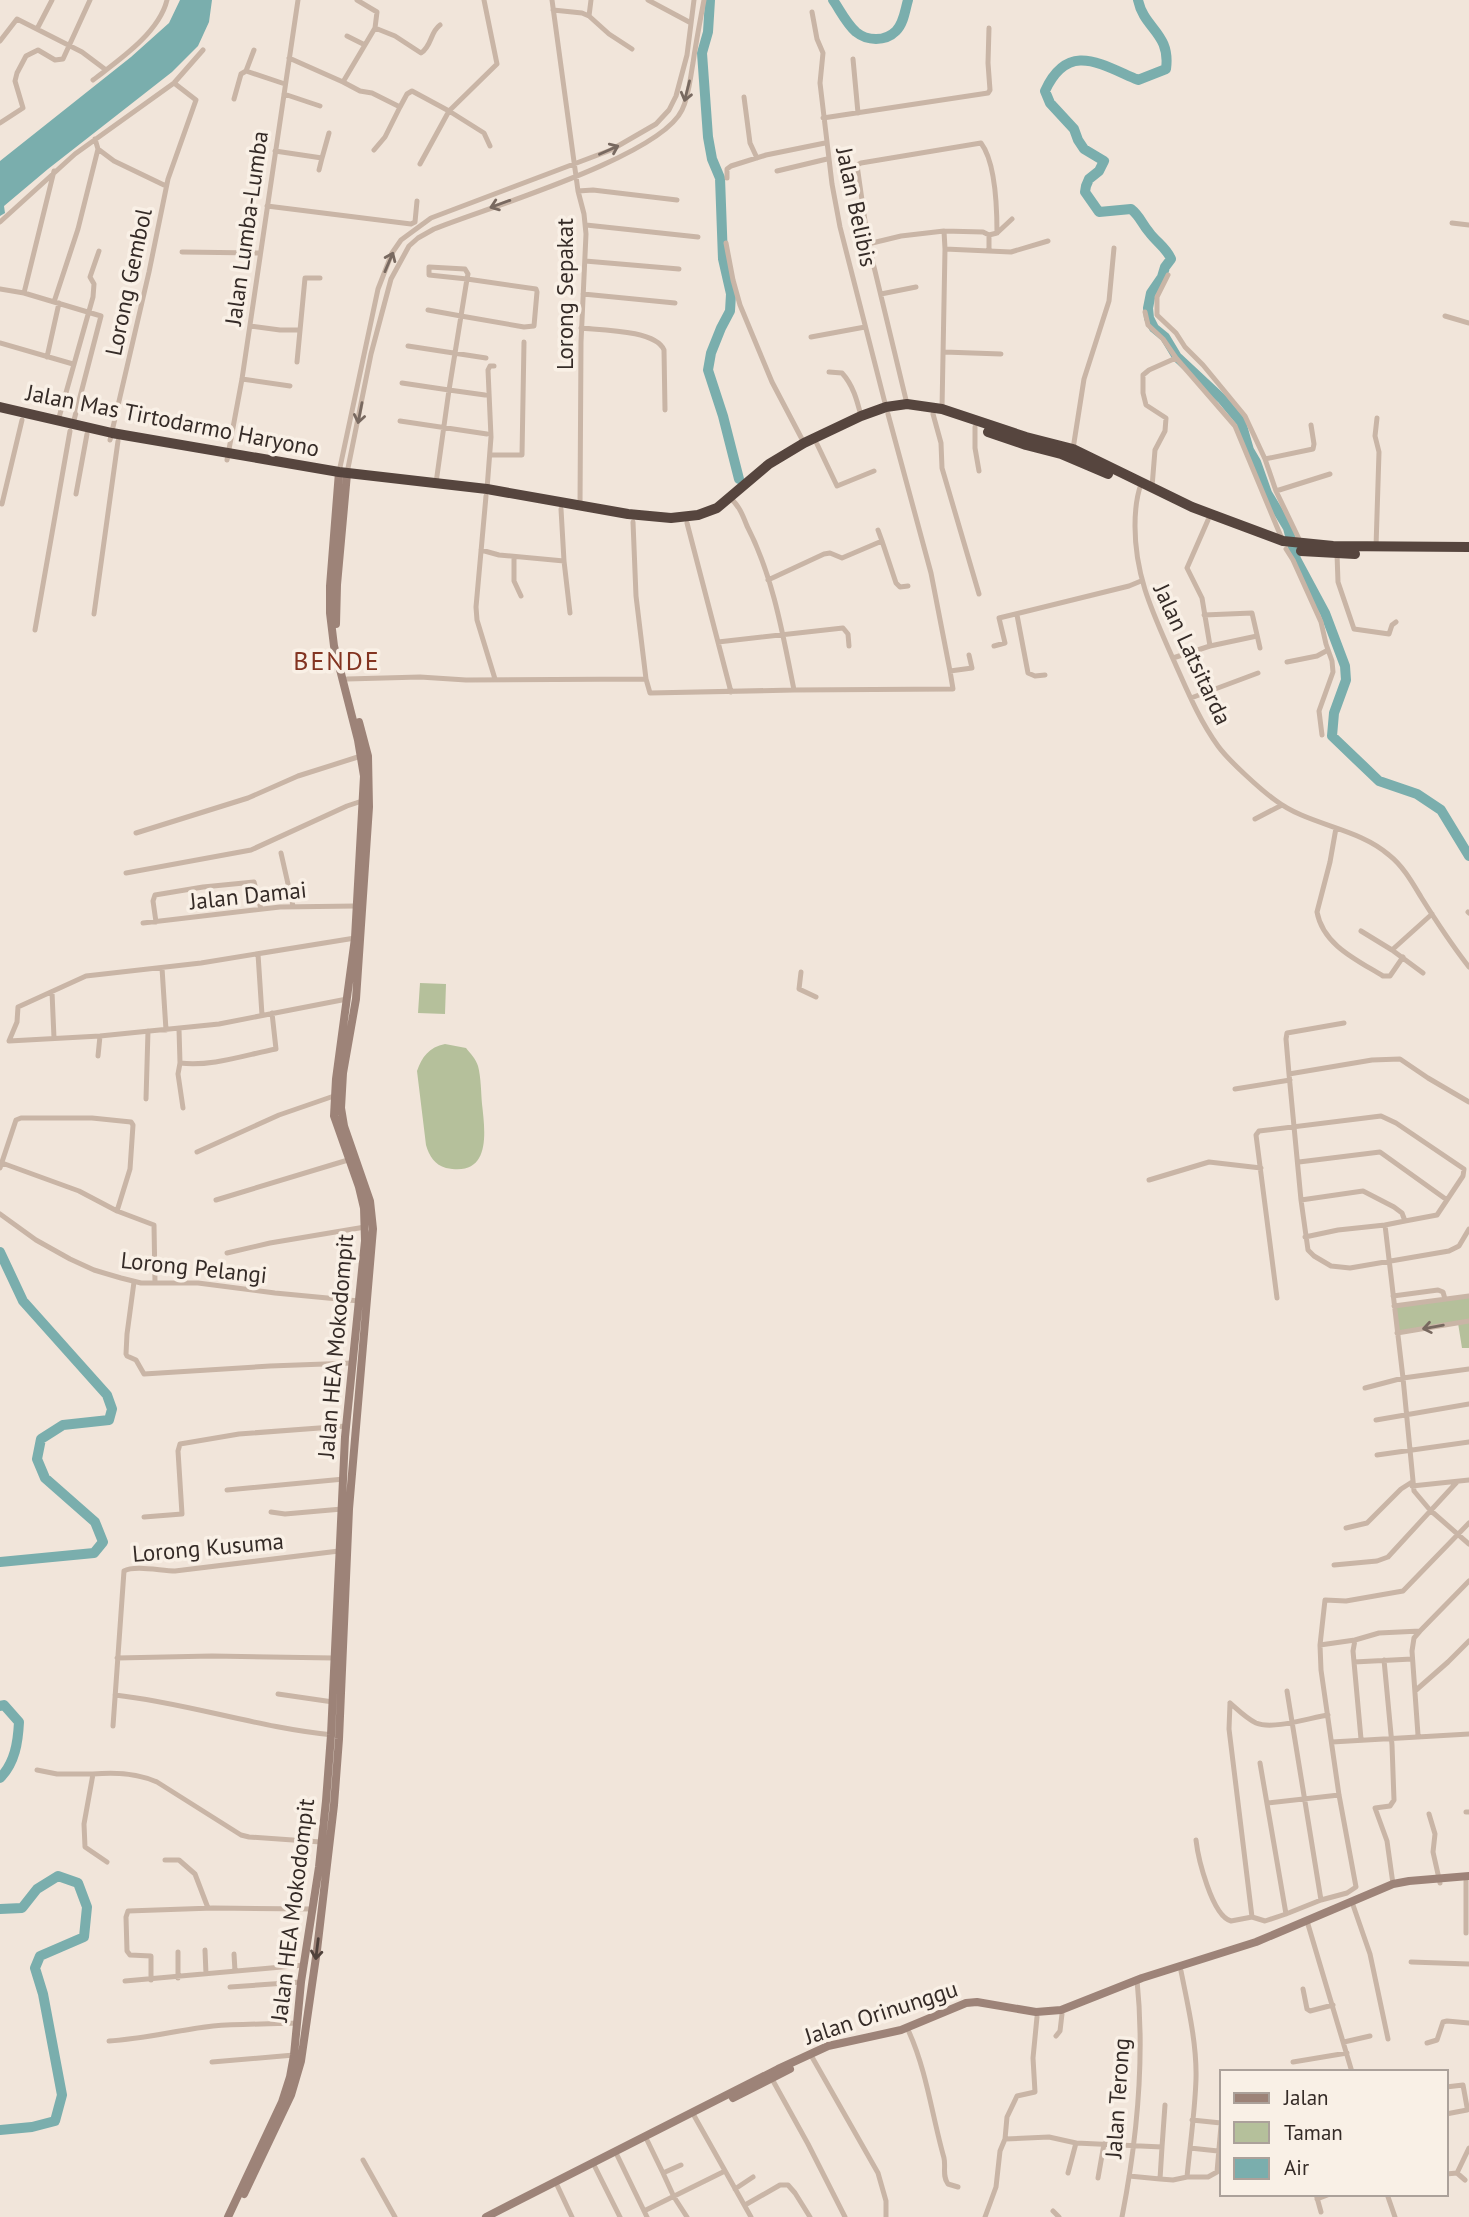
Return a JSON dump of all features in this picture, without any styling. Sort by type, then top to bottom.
[{"type":"highway","points":[[342,476],[436,483],[561,509],[686,517],[709,512],[732,500],[774,468],[861,416],[906,404],[1073,449],[1140,487],[1152,489],[1266,539]]},
{"type":"highway","name":"Jalan Mas Tirtodarmo Haryono","points":[[0,407],[58,421],[86,434],[342,476]]},
{"type":"highway","points":[[342,476],[580,506],[633,522],[687,523],[713,517],[769,464],[804,443],[887,410],[938,412],[1012,441],[1076,459],[1208,520],[1286,545],[1337,554],[1469,547]]},
{"type":"highway","name":"Jalan Mas Tirtodarmo Haryono","points":[[0,415],[113,438]]},
{"type":"highway","points":[[1302,548],[1376,547],[1469,553]]},
{"type":"street","points":[[37,29],[52,0]]},
{"type":"street","points":[[0,123],[23,108],[15,81],[26,56],[37,50],[55,60],[61,60],[90,0]]},
{"type":"street","points":[[93,80],[122,58],[159,22],[167,0]]},
{"type":"street","name":"Jalan Lumba-Lumba","points":[[228,456],[243,379],[298,0]]},
{"type":"street","points":[[343,82],[375,28],[377,12],[357,0]]},
{"type":"street","points":[[420,164],[449,111],[497,64],[484,0]]},
{"type":"street","name":"Lorong Sepakat","points":[[552,0],[578,191],[586,225],[581,328],[580,506]]},
{"type":"street","points":[[589,16],[591,0]]},
{"type":"street","points":[[648,0],[691,23]]},
{"type":"street","points":[[342,476],[378,289],[392,253],[401,240],[431,218],[574,164],[631,140],[656,124],[676,96],[687,55],[694,0]]},
{"type":"street","points":[[342,476],[391,279],[409,246],[434,229],[611,162],[656,137],[671,125],[682,112],[687,95],[704,0]]},
{"type":"street","points":[[553,10],[574,11],[589,16],[609,34],[632,49]]},
{"type":"street","name":"Jalan Belibis","points":[[812,12],[817,39],[823,53],[820,79],[825,143],[837,213],[931,573],[950,671]]},
{"type":"street","points":[[0,41],[17,19],[70,46],[106,70]]},
{"type":"street","points":[[375,28],[395,36],[421,53],[429,46],[436,28],[440,25]]},
{"type":"street","points":[[823,118],[988,93],[989,27]]},
{"type":"street","points":[[347,36],[365,45]]},
{"type":"street","points":[[0,222],[54,171],[174,83],[203,50]]},
{"type":"street","points":[[234,99],[241,74],[246,71],[254,50]]},
{"type":"street","points":[[289,58],[400,107]]},
{"type":"street","points":[[853,59],[858,113]]},
{"type":"street","points":[[246,71],[285,84]]},
{"type":"street","name":"Lorong Gembol","points":[[94,614],[113,438],[166,186],[196,100],[174,83]]},
{"type":"street","points":[[374,150],[385,137],[407,94],[412,91],[484,133],[490,146]]},
{"type":"street","points":[[284,94],[320,106]]},
{"type":"street","points":[[744,97],[750,143],[757,158]]},
{"type":"street","points":[[319,170],[329,133]]},
{"type":"street","points":[[47,356],[57,303],[98,149],[95,139]]},
{"type":"street","points":[[727,178],[727,169],[731,166],[825,143]]},
{"type":"street","points":[[906,404],[868,244],[857,172],[859,163],[982,144],[994,183],[997,233]]},
{"type":"street","points":[[98,149],[114,161],[166,186]]},
{"type":"street","points":[[275,151],[322,158]]},
{"type":"street","points":[[777,171],[827,159]]},
{"type":"street","points":[[24,293],[54,171]]},
{"type":"street","points":[[578,191],[593,190],[677,200]]},
{"type":"street","points":[[267,206],[411,224],[416,221],[417,201]]},
{"type":"street","points":[[868,244],[901,236],[944,231],[983,232],[989,235],[997,233],[1012,219]]},
{"type":"street","points":[[1452,223],[1469,225]]},
{"type":"street","points":[[586,225],[698,237]]},
{"type":"street","points":[[944,231],[944,352],[938,412],[942,468],[979,594]]},
{"type":"street","points":[[989,235],[989,250]]},
{"type":"street","points":[[945,249],[1011,252],[1048,240]]},
{"type":"street","points":[[726,243],[740,305],[772,382],[804,443]]},
{"type":"street","points":[[1073,449],[1084,379],[1109,301],[1114,248]]},
{"type":"street","points":[[58,421],[89,312],[94,284],[90,278],[99,251]]},
{"type":"street","points":[[182,252],[260,253]]},
{"type":"street","points":[[585,261],[679,269]]},
{"type":"street","points":[[428,310],[461,316],[524,327],[533,327],[537,292],[536,289],[467,279],[429,275],[427,270],[430,266],[466,269],[468,272],[467,279],[461,316],[454,353],[436,483]]},
{"type":"street","points":[[1168,275],[1157,297],[1157,315],[1176,333],[1245,416],[1302,548]]},
{"type":"street","points":[[297,362],[305,278],[320,278]]},
{"type":"street","points":[[881,294],[916,287]]},
{"type":"street","points":[[0,289],[24,293],[100,315],[102,318],[72,428],[35,630]]},
{"type":"street","points":[[583,294],[675,303]]},
{"type":"street","points":[[1144,313],[1148,325],[1163,339],[1235,426],[1321,622],[1333,672],[1319,711],[1322,735]]},
{"type":"street","points":[[1445,316],[1469,323]]},
{"type":"street","points":[[250,326],[300,330]]},
{"type":"street","points":[[811,337],[865,327]]},
{"type":"street","points":[[581,328],[647,335],[662,345],[664,410]]},
{"type":"street","points":[[491,455],[522,455],[524,342]]},
{"type":"street","points":[[0,343],[73,364]]},
{"type":"street","points":[[408,346],[486,358]]},
{"type":"street","points":[[944,352],[1002,354]]},
{"type":"street","points":[[1152,489],[1155,450],[1166,428],[1166,418],[1146,405],[1143,375],[1176,358]]},
{"type":"street","points":[[494,366],[490,366],[488,376],[491,455],[481,492],[481,550],[476,611],[495,679]]},
{"type":"street","points":[[829,372],[836,371],[847,378],[861,416]]},
{"type":"street","points":[[243,379],[290,386]]},
{"type":"street","points":[[402,383],[485,395]]},
{"type":"street","points":[[1376,547],[1379,452],[1375,436],[1377,418]]},
{"type":"street","points":[[2,503],[22,420]]},
{"type":"street","points":[[400,421],[487,434]]},
{"type":"street","points":[[1265,459],[1313,449],[1311,425]]},
{"type":"street","points":[[975,427],[979,471]]},
{"type":"street","points":[[76,494],[86,434]]},
{"type":"street","points":[[817,444],[837,486],[874,471]]},
{"type":"street","points":[[1276,491],[1330,474]]},
{"type":"street","name":"Jalan HEA Mokodompit","points":[[230,2217],[282,2102],[290,2077],[301,1982],[316,1920],[313,1909],[323,1867],[321,1842],[335,1735],[334,1658],[341,1585],[339,1551],[346,1426],[353,1405],[352,1363],[359,1301],[365,1286],[364,1208],[344,1126],[341,1098],[365,833],[361,756],[334,646],[333,600],[342,476]]},
{"type":"street","points":[[0,479],[7,481]]},
{"type":"street","name":"Jalan Latsitarda","points":[[1140,487],[1135,504],[1135,537],[1141,581],[1191,698],[1220,749],[1282,805],[1372,842],[1391,856],[1405,872],[1469,967]]},
{"type":"street","points":[[732,500],[760,552],[783,634],[794,690]]},
{"type":"street","points":[[561,509],[570,613]]},
{"type":"street","points":[[1208,520],[1187,568],[1200,593],[1210,646]]},
{"type":"street","points":[[633,522],[636,596],[646,679],[652,694],[953,689],[950,671],[972,668],[970,655]]},
{"type":"street","points":[[687,523],[731,692]]},
{"type":"street","points":[[878,530],[896,583],[900,587],[908,586]]},
{"type":"street","points":[[768,580],[824,554],[830,553],[842,558],[882,541]]},
{"type":"street","points":[[481,550],[514,557],[564,561]]},
{"type":"street","points":[[1337,554],[1338,582],[1354,629],[1389,634],[1396,622]]},
{"type":"street","points":[[514,557],[514,581],[521,596]]},
{"type":"street","points":[[994,646],[1005,643],[999,618],[1141,581]]},
{"type":"street","name":"Jalan HEA Mokodompit","points":[[230,2217],[281,2117],[298,2074],[306,2032],[335,1735],[341,1585],[353,1405],[372,1240],[372,1212],[334,1115],[334,1096],[352,998],[356,905],[370,791],[368,756],[337,638],[333,600]]},
{"type":"street","points":[[1204,615],[1252,613],[1260,648]]},
{"type":"street","points":[[1017,614],[1028,673],[1035,676],[1045,675]]},
{"type":"street","points":[[718,642],[843,628],[848,635],[849,646]]},
{"type":"street","points":[[1173,658],[1210,646],[1257,636]]},
{"type":"street","points":[[1287,662],[1317,656],[1328,650]]},
{"type":"street","points":[[1191,698],[1258,673]]},
{"type":"street","points":[[347,680],[410,677],[646,679]]},
{"type":"street","points":[[136,833],[248,798],[285,781],[361,756]]},
{"type":"street","points":[[126,873],[243,852],[363,801]]},
{"type":"street","points":[[1255,819],[1282,805]]},
{"type":"street","points":[[1336,828],[1317,912],[1318,918],[1335,945],[1382,976],[1390,976],[1403,957]]},
{"type":"street","points":[[281,853],[293,906]]},
{"type":"street","points":[[156,922],[153,901],[155,895],[203,887],[254,882],[261,909]]},
{"type":"street","name":"Jalan Damai","points":[[143,923],[293,906],[356,905]]},
{"type":"street","points":[[1392,950],[1432,914]]},
{"type":"street","points":[[1362,931],[1423,973]]},
{"type":"street","points":[[352,998],[219,1024],[100,1036],[9,1041],[15,1030],[18,1007],[86,976],[162,968],[355,938]]},
{"type":"street","points":[[258,954],[262,1015]]},
{"type":"street","points":[[162,968],[166,1030]]},
{"type":"street","points":[[801,972],[799,989],[816,997]]},
{"type":"street","points":[[52,992],[54,1038]]},
{"type":"street","points":[[180,1063],[229,1059],[276,1048],[272,1013]]},
{"type":"street","points":[[1344,1023],[1287,1033],[1306,1246],[1311,1254],[1338,1268],[1455,1249],[1469,1229]]},
{"type":"street","points":[[179,1029],[179,1081],[183,1108]]},
{"type":"street","points":[[146,1099],[148,1031]]},
{"type":"street","points":[[98,1056],[100,1036]]},
{"type":"street","points":[[1236,1089],[1372,1060],[1400,1059],[1469,1102]]},
{"type":"street","points":[[197,1152],[279,1115],[334,1096]]},
{"type":"street","points":[[1277,1298],[1256,1132],[1386,1116],[1464,1169],[1463,1176],[1435,1216],[1305,1237]]},
{"type":"street","points":[[117,1211],[130,1169],[131,1122],[92,1118],[16,1120],[1,1166],[79,1191],[117,1211],[154,1225],[155,1282]]},
{"type":"street","points":[[1299,1161],[1380,1152],[1447,1200]]},
{"type":"street","points":[[216,1200],[352,1158]]},
{"type":"street","points":[[1149,1180],[1209,1162],[1261,1168]]},
{"type":"street","points":[[1301,1200],[1363,1191],[1394,1207],[1402,1213],[1405,1222]]},
{"type":"street","name":"Lorong Pelangi","points":[[0,1214],[36,1240],[70,1259],[94,1270],[134,1282],[198,1283],[359,1301]]},
{"type":"street","points":[[1385,1225],[1407,1415],[1412,1484],[1430,1510],[1469,1544]]},
{"type":"street","points":[[227,1252],[365,1227]]},
{"type":"street","points":[[134,1282],[126,1354],[136,1360],[144,1374],[352,1363]]},
{"type":"street","points":[[1393,1296],[1438,1290],[1443,1293],[1445,1299]]},
{"type":"street","points":[[1394,1306],[1469,1296]]},
{"type":"street","points":[[1397,1333],[1469,1321]]},
{"type":"street","points":[[1365,1388],[1403,1378],[1469,1369]]},
{"type":"street","points":[[1376,1420],[1469,1404]]},
{"type":"street","points":[[144,1517],[179,1516],[182,1513],[178,1451],[180,1444],[239,1434],[346,1426]]},
{"type":"street","points":[[1377,1455],[1469,1442]]},
{"type":"street","points":[[227,1490],[344,1479]]},
{"type":"street","points":[[1346,1528],[1367,1523],[1401,1489],[1412,1484],[1469,1480]]},
{"type":"street","points":[[1334,1564],[1385,1559],[1457,1482]]},
{"type":"street","points":[[271,1512],[285,1514],[342,1509]]},
{"type":"street","points":[[1388,2039],[1357,1898],[1321,1670],[1320,1644],[1325,1600],[1346,1601],[1403,1591],[1469,1523]]},
{"type":"street","name":"Lorong Kusuma","points":[[117,1658],[123,1575],[128,1568],[175,1571],[339,1551]]},
{"type":"street","points":[[1418,1735],[1413,1643],[1420,1631],[1469,1581]]},
{"type":"street","points":[[1320,1644],[1355,1640],[1379,1633],[1420,1631]]},
{"type":"street","points":[[1355,1640],[1354,1662],[1361,1739]]},
{"type":"street","points":[[1415,1691],[1469,1641]]},
{"type":"street","points":[[113,1726],[117,1658],[334,1658]]},
{"type":"street","points":[[1354,1662],[1412,1659]]},
{"type":"street","points":[[1384,1660],[1394,1800],[1390,1806],[1375,1808],[1387,1841],[1393,1884]]},
{"type":"street","points":[[1287,1691],[1321,1900]]},
{"type":"street","points":[[278,1694],[333,1702]]},
{"type":"street","points":[[115,1695],[298,1731],[335,1735]]},
{"type":"street","points":[[1252,1917],[1228,1728],[1230,1703],[1261,1724],[1328,1715]]},
{"type":"street","points":[[1332,1742],[1469,1734]]},
{"type":"street","points":[[1260,1763],[1286,1914]]},
{"type":"street","points":[[37,1770],[57,1774],[124,1773],[148,1778],[241,1835],[321,1842]]},
{"type":"street","points":[[93,1774],[84,1824],[84,1844],[88,1851],[107,1863]]},
{"type":"street","points":[[1267,1803],[1339,1795]]},
{"type":"street","points":[[1429,1814],[1435,1834],[1433,1852],[1440,1880]]},
{"type":"street","points":[[1196,1840],[1205,1882],[1223,1917],[1231,1921],[1252,1917],[1265,1921],[1347,1893],[1357,1898]]},
{"type":"street","points":[[165,1860],[179,1860],[195,1874],[208,1908]]},
{"type":"street","points":[[1466,1933],[1468,1879]]},
{"type":"street","name":"Jalan Orinunggu","points":[[499,2212],[812,2057],[847,2045],[909,2032],[972,2007],[1037,2017],[1062,2014],[1137,1982],[1181,1971],[1308,1923],[1357,1898],[1393,1884],[1468,1879]]},
{"type":"street","name":"Jalan Orinunggu","points":[[1357,1898],[1440,1880]]},
{"type":"street","points":[[151,1980],[151,1956],[130,1955],[127,1951],[128,1912],[208,1908],[313,1909]]},
{"type":"street","points":[[1308,1923],[1351,2070]]},
{"type":"street","points":[[205,1950],[206,1975]]},
{"type":"street","points":[[178,1952],[178,1978]]},
{"type":"street","name":"Jalan Orinunggu","points":[[486,2217],[647,2140],[818,2050],[838,2043],[901,2030],[967,2003],[1051,2012],[1231,1952]]},
{"type":"street","points":[[234,1954],[235,1971]]},
{"type":"street","points":[[1411,1962],[1469,1964]]},
{"type":"street","points":[[125,1981],[304,1965]]},
{"type":"street","points":[[1181,1971],[1196,2070],[1187,2177]]},
{"type":"street","points":[[230,1987],[301,1982]]},
{"type":"street","name":"Jalan Terong","points":[[1122,2217],[1133,2145],[1139,2071],[1137,1982]]},
{"type":"street","points":[[1303,1989],[1307,2009],[1310,2011],[1333,2006]]},
{"type":"street","points":[[1056,2036],[1060,2031],[1062,2014]]},
{"type":"street","points":[[985,2217],[996,2187],[1007,2117],[1017,2096],[1035,2092],[1033,2058],[1037,2017]]},
{"type":"street","points":[[1427,2043],[1437,2040],[1443,2022],[1469,2022]]},
{"type":"street","points":[[109,2041],[141,2039],[214,2026],[297,2023]]},
{"type":"street","points":[[909,2032],[934,2112],[945,2164],[944,2178],[948,2184],[958,2187]]},
{"type":"street","points":[[1344,2042],[1370,2036]]},
{"type":"street","points":[[1293,2062],[1347,2053]]},
{"type":"street","points":[[212,2062],[294,2055]]},
{"type":"street","points":[[812,2057],[878,2173],[886,2201],[886,2217]]},
{"type":"street","points":[[772,2079],[845,2217]]},
{"type":"street","points":[[1448,2087],[1463,2085],[1467,2110],[1448,2114]]},
{"type":"street","points":[[1160,2179],[1165,2105]]},
{"type":"street","points":[[694,2115],[751,2217]]},
{"type":"street","points":[[1192,2120],[1220,2128]]},
{"type":"street","points":[[1129,2176],[1173,2180],[1215,2175],[1220,2136]]},
{"type":"street","points":[[1005,2139],[1049,2137],[1076,2143],[1162,2147]]},
{"type":"street","points":[[647,2140],[674,2197],[687,2217]]},
{"type":"street","points":[[1068,2173],[1076,2143]]},
{"type":"street","points":[[1098,2178],[1104,2144]]},
{"type":"street","points":[[1190,2148],[1218,2151]]},
{"type":"street","points":[[1457,2173],[1469,2148]]},
{"type":"street","points":[[617,2155],[646,2214],[725,2171]]},
{"type":"street","points":[[363,2160],[394,2217]]},
{"type":"street","points":[[594,2164],[620,2217]]},
{"type":"street","points":[[663,2173],[681,2165]]},
{"type":"street","points":[[1448,2174],[1457,2173],[1465,2180]]},
{"type":"street","points":[[735,2189],[753,2177]]},
{"type":"street","points":[[557,2185],[572,2217]]},
{"type":"street","points":[[745,2205],[773,2189],[788,2185],[810,2217]]},
{"type":"street","points":[[1388,2196],[1395,2217]]},
{"type":"street","points":[[1316,2197],[1321,2212]]},
{"type":"street","points":[[1053,2211],[1059,2217]]},
{"type":"green space","points":[[420,983],[446,984],[445,1014],[418,1013]]},
{"type":"green space","points":[[445,1044],[466,1048],[476,1061],[480,1075],[484,1127],[482,1150],[471,1166],[461,1169],[439,1165],[426,1145],[417,1071],[427,1053]]},
{"type":"green space","points":[[1469,1296],[1469,1348],[1462,1348],[1458,1323],[1397,1333],[1394,1307]]},
{"type":"water","points":[[180,0],[212,0],[209,22],[198,46],[172,72],[4,206],[5,213],[0,216],[0,161],[131,57],[169,23]]},
{"type":"waterway","points":[[710,0],[708,32],[702,53],[708,137],[712,159],[720,178],[723,259],[731,294],[730,311],[711,353],[708,370],[739,479]]},
{"type":"waterway","points":[[833,0],[856,32],[876,39],[892,35],[899,28],[908,0]]},
{"type":"waterway","points":[[1138,0],[1141,10],[1165,47],[1166,69],[1138,80],[1098,63],[1075,61],[1064,66],[1045,91],[1050,103],[1074,129],[1084,149],[1104,161],[1099,171],[1089,179],[1085,192],[1099,212],[1131,209],[1171,259],[1151,293],[1149,318],[1177,357],[1222,399],[1241,422],[1249,450],[1267,493],[1288,528],[1296,559],[1325,613],[1345,666],[1346,680],[1334,713],[1332,736],[1379,781],[1417,794],[1441,810],[1469,856]]},
{"type":"waterway","points":[[0,1252],[23,1301],[107,1395],[112,1409],[109,1420],[63,1425],[41,1439],[37,1459],[45,1478],[95,1522],[103,1542],[94,1553],[0,1562]]},
{"type":"waterway","points":[[0,1706],[4,1705],[19,1722],[15,1752],[0,1778]]},
{"type":"waterway","points":[[0,1909],[22,1908],[37,1889],[58,1876],[78,1883],[87,1907],[84,1937],[40,1956],[35,1968],[43,1994],[62,2095],[55,2121],[32,2127],[0,2130]]},
{"type":"district","name":"BENDE","points":[[337,660]]}]
